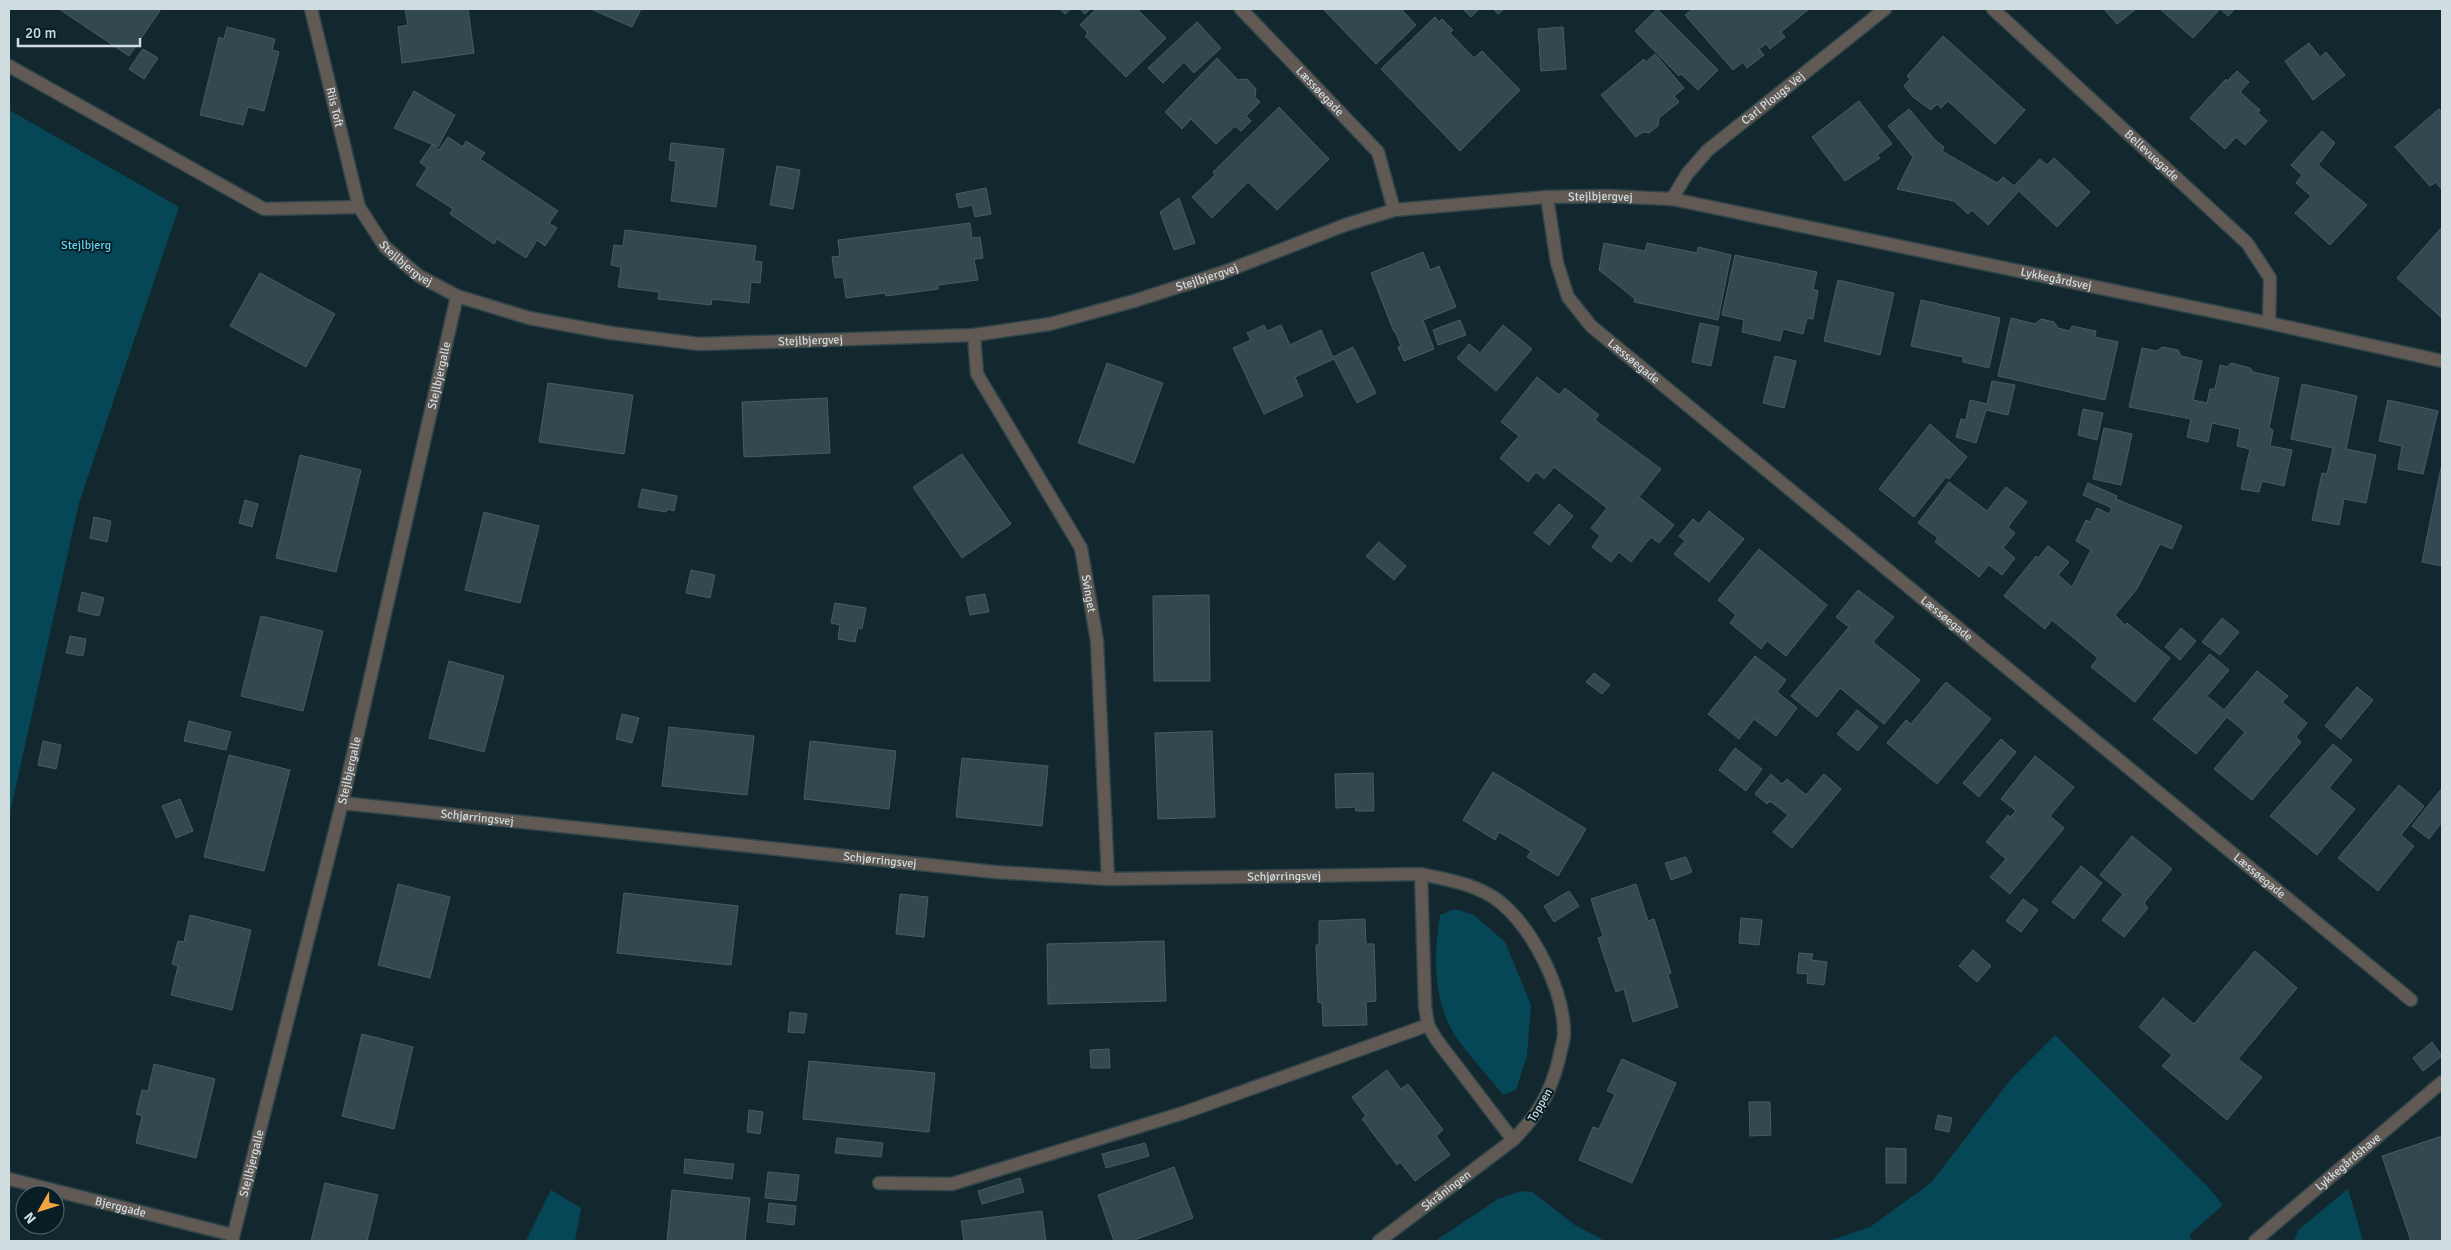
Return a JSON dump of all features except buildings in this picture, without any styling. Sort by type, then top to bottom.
[{"type":"street","name":"Riis Toft","points":[[311,9],[359,207]]},
{"type":"street","name":"Læssøegade","points":[[1241,9],[1378,152],[1394,210]]},
{"type":"street","name":"Carl Plougs Vej","points":[[1672,199],[1687,174],[1708,150],[1885,9]]},
{"type":"street","name":"Bellevuegade","points":[[1993,9],[2247,243],[2270,278],[2269,323]]},
{"type":"street","points":[[9,66],[264,209],[359,207]]},
{"type":"street","name":"Stejlbjergvej","points":[[359,207],[385,246],[419,276],[457,296],[529,318],[611,333],[699,344],[974,335],[1050,324],[1134,301],[1224,272],[1345,225],[1394,210],[1456,203],[1547,198],[1606,196],[1672,199]]},
{"type":"street","name":"Læssøegade","points":[[1547,198],[1557,263],[1568,297],[1591,326],[2411,1000]]},
{"type":"street","name":"Lykkegårdsvej","points":[[1672,199],[2269,323],[2442,361]]},
{"type":"street","name":"Stejlbjergalle","points":[[233,1238],[342,803],[457,296]]},
{"type":"street","name":"Svinget","points":[[974,335],[977,374],[1081,548],[1097,641],[1108,880]]},
{"type":"street","name":"Schjørringsvej","points":[[342,803],[995,872],[1108,880],[1421,874]]},
{"type":"street","points":[[1421,874],[1425,1006],[1428,1025],[1436,1039],[1513,1140]]},
{"type":"street","name":"Toppen","points":[[1421,874],[1466,884],[1499,902],[1526,930],[1547,966],[1557,993],[1564,1036],[1549,1093],[1531,1122],[1513,1140]]},
{"type":"street","points":[[879,1183],[952,1184],[1183,1113],[1428,1025]]},
{"type":"street","name":"Lykkegårdshave","points":[[2255,1241],[2442,1082]]},
{"type":"street","name":"Skråningen","points":[[1379,1241],[1513,1140]]},
{"type":"street","name":"Bjerggade","points":[[9,1179],[233,1238]]},
{"type":"green space","name":"Stejlbjerg","points":[[9,110],[179,207],[79,503],[9,817]]},
{"type":"green space","points":[[1455,909],[1474,915],[1505,942],[1531,1005],[1527,1056],[1516,1090],[1503,1095],[1459,1041],[1450,1027],[1440,997],[1437,981],[1436,947],[1440,915]]},
{"type":"green space","points":[[2055,1035],[2209,1188],[2223,1205],[2189,1235],[2193,1241],[1829,1241],[1870,1227],[1931,1183],[2011,1079]]},
{"type":"green space","points":[[2348,1189],[2363,1241],[2294,1241],[2298,1230]]},
{"type":"green space","points":[[551,1190],[581,1208],[575,1241],[526,1241]]},
{"type":"green space","points":[[1521,1191],[1532,1192],[1575,1225],[1605,1241],[1435,1241],[1498,1199]]}]
